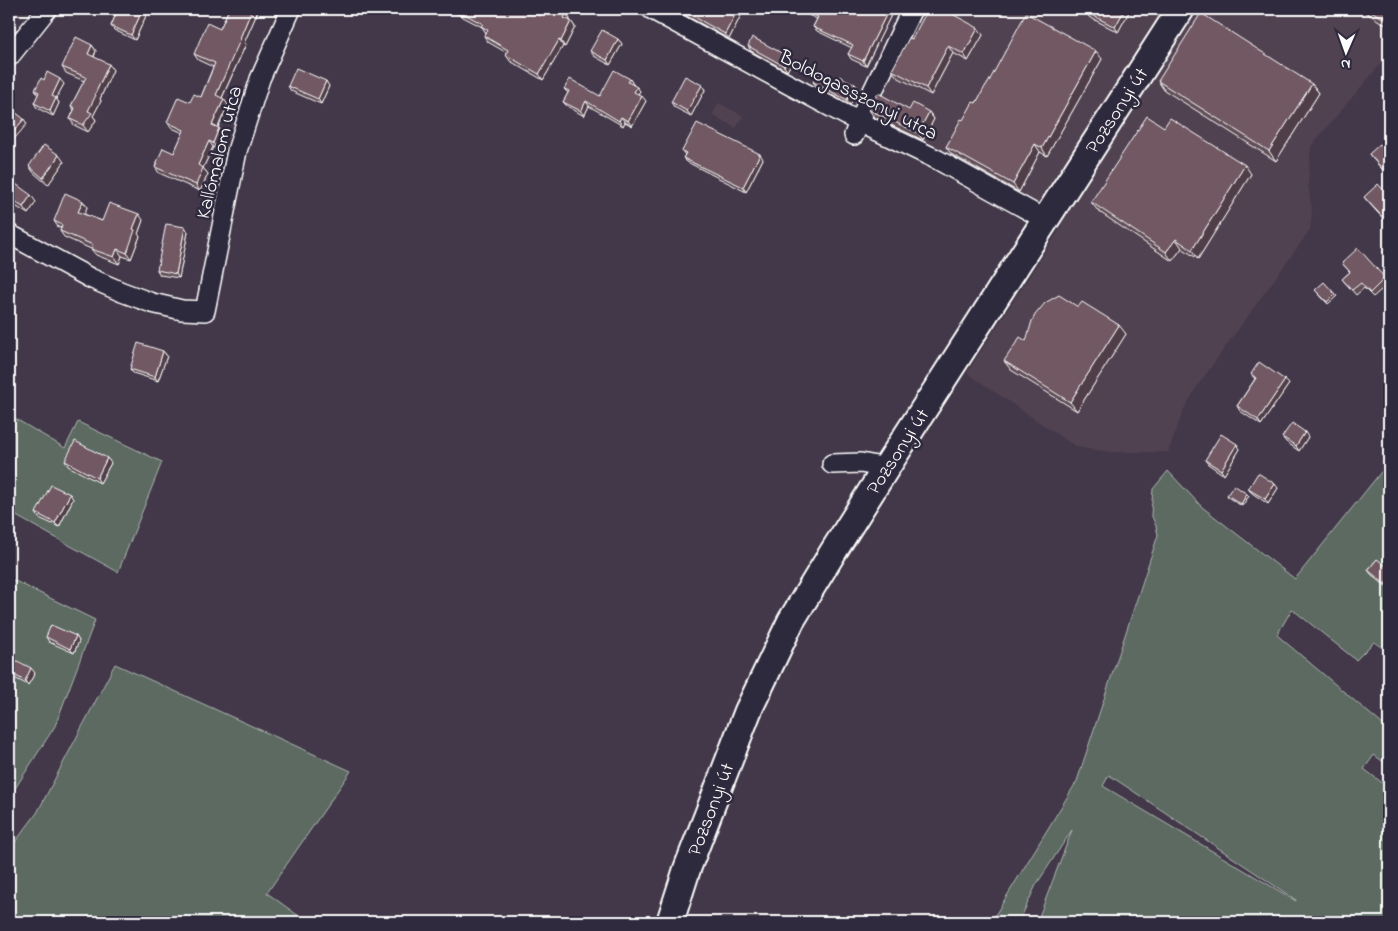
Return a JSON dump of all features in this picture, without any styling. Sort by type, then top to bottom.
[{"type":"main road","name":"Pozsonyi út","points":[[670,922],[690,861],[748,711],[791,622],[832,552],[1181,9]]},
{"type":"street","points":[[9,57],[47,9]]},
{"type":"street","name":"Kallómalom utca","points":[[9,234],[90,278],[122,292],[152,303],[182,310],[205,311],[237,151],[260,79],[291,9]]},
{"type":"street","name":"Boldogasszonyi utca","points":[[651,9],[788,84],[856,129],[938,160],[1046,220]]},
{"type":"street","points":[[856,129],[912,9]]},
{"type":"street","points":[[832,464],[860,463],[886,468]]},
{"type":"shaded area","points":[[923,9],[1389,9],[1389,54],[1311,146],[1308,185],[1312,210],[1310,230],[1198,385],[1184,409],[1168,452],[1111,452],[1081,448],[1067,441],[967,373],[1062,226],[867,119]]},
{"type":"shaded area","points":[[719,103],[743,116],[736,128],[712,115]]},
{"type":"green space","points":[[9,415],[65,448],[78,422],[162,462],[118,572],[9,512]]},
{"type":"green space","points":[[1389,462],[1389,653],[1374,642],[1356,660],[1292,609],[1277,635],[1389,730],[1389,766],[1374,755],[1364,769],[1389,788],[1389,922],[1037,922],[1072,830],[1036,885],[1019,922],[991,922],[1077,781],[1158,535],[1151,514],[1153,489],[1168,471],[1202,507],[1295,579]],"holes":[[[1109,775],[1296,900],[1103,786]]]},
{"type":"green space","points":[[9,578],[95,620],[55,726],[9,798]]},
{"type":"green space","points":[[115,664],[351,771],[267,893],[307,922],[9,922],[9,850],[37,813]]},
{"type":"building","points":[[118,9],[143,9],[131,35],[111,26]]},
{"type":"building","points":[[229,9],[252,9],[216,95],[224,99],[212,125],[219,128],[213,143],[209,141],[198,165],[203,168],[196,185],[155,167],[163,148],[174,153],[184,130],[167,122],[178,97],[190,102],[194,94],[201,97],[215,63],[194,54],[207,23],[220,29]]},
{"type":"building","points":[[455,9],[527,9],[540,16],[543,9],[550,11],[551,9],[556,9],[566,14],[564,18],[571,21],[561,41],[559,40],[539,74],[506,55],[508,50],[484,36],[488,30],[481,26],[483,24]]},
{"type":"building","points":[[680,9],[738,9],[725,34]]},
{"type":"building","points":[[801,9],[854,9],[865,14],[868,9],[889,9],[863,61],[848,54],[853,45],[813,27],[818,17]]},
{"type":"building","points":[[928,9],[943,9],[978,28],[964,54],[948,46],[926,88],[892,70],[909,38],[912,39]]},
{"type":"building","points":[[1088,9],[1125,9],[1115,27],[1086,12]]},
{"type":"building","points":[[1368,9],[1389,9],[1389,22]]},
{"type":"building","points":[[1026,13],[1096,51],[1042,148],[1035,144],[1013,184],[946,147],[961,119],[963,120],[973,102],[976,103],[987,85]]},
{"type":"building","points":[[1201,13],[1312,84],[1269,151],[1158,81]]},
{"type":"building","points":[[602,30],[618,39],[607,60],[590,51]]},
{"type":"building","points":[[76,37],[92,45],[88,54],[109,64],[88,111],[92,113],[83,125],[70,119],[75,108],[71,106],[86,77],[62,67]]},
{"type":"building","points":[[752,37],[789,57],[784,66],[748,46]]},
{"type":"building","points":[[296,68],[326,81],[318,99],[288,86]]},
{"type":"building","points":[[614,70],[630,79],[628,82],[637,87],[634,92],[642,96],[628,121],[621,117],[619,121],[586,101],[581,111],[563,102],[569,91],[564,89],[570,79],[600,96]]},
{"type":"building","points":[[47,72],[60,79],[52,96],[56,98],[50,111],[34,103],[39,92],[35,90],[41,78],[44,80]]},
{"type":"building","points":[[818,73],[836,83],[839,76],[855,84],[847,100],[813,82]]},
{"type":"building","points":[[685,76],[702,85],[687,111],[671,102]]},
{"type":"building","points":[[878,93],[909,110],[913,103],[929,112],[918,133],[869,110]]},
{"type":"building","points":[[9,109],[24,119],[9,137]]},
{"type":"building","points":[[1147,116],[1164,127],[1170,118],[1245,165],[1192,250],[1176,239],[1166,252],[1091,202]]},
{"type":"building","points":[[697,123],[760,154],[743,187],[683,158],[686,153],[682,151]]},
{"type":"building","points":[[1380,144],[1389,154],[1389,176],[1369,154]]},
{"type":"building","points":[[44,145],[59,155],[43,178],[29,166]]},
{"type":"building","points":[[13,182],[31,195],[23,207],[9,198],[9,189]]},
{"type":"building","points":[[1378,184],[1389,196],[1389,224],[1364,197]]},
{"type":"building","points":[[65,193],[83,201],[78,212],[102,221],[109,203],[139,214],[127,253],[117,249],[114,257],[91,249],[93,245],[60,231],[62,225],[54,221]]},
{"type":"building","points":[[166,224],[185,227],[176,274],[157,270]]},
{"type":"building","points":[[1358,248],[1385,278],[1370,293],[1361,283],[1352,290],[1342,279],[1350,272],[1342,263]]},
{"type":"building","points":[[1324,282],[1335,294],[1327,302],[1315,290]]},
{"type":"building","points":[[1059,295],[1078,307],[1082,302],[1119,325],[1070,402],[1004,361],[1020,337],[1026,341],[1035,315],[1045,303]]},
{"type":"building","points":[[138,343],[163,351],[155,377],[130,369]]},
{"type":"building","points":[[1259,362],[1285,380],[1258,420],[1237,406],[1256,378],[1251,374]]},
{"type":"building","points":[[1292,423],[1305,432],[1296,446],[1282,437]]},
{"type":"building","points":[[1221,434],[1237,444],[1221,470],[1205,460]]},
{"type":"building","points":[[75,441],[107,458],[97,478],[65,461]]},
{"type":"building","points":[[1258,473],[1275,484],[1265,499],[1248,489]]},
{"type":"building","points":[[51,485],[70,494],[55,523],[36,513]]},
{"type":"building","points":[[1234,485],[1247,494],[1241,504],[1227,495]]},
{"type":"building","points":[[1377,559],[1389,568],[1389,579],[1385,584],[1368,570]]},
{"type":"building","points":[[51,625],[76,636],[70,649],[46,637]]},
{"type":"building","points":[[9,657],[31,668],[25,681],[9,672]]}]
